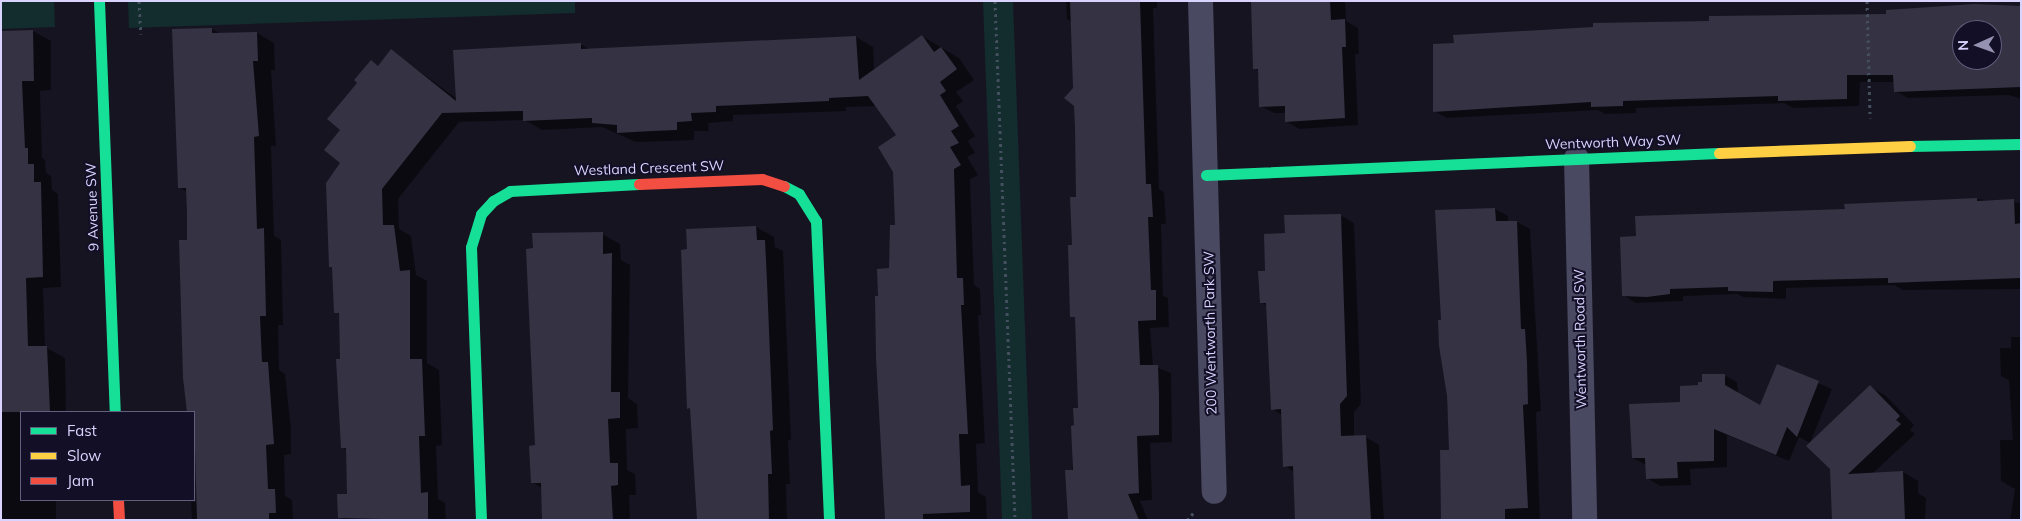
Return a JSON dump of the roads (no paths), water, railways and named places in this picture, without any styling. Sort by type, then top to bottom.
[{"type":"street","name":"9 Avenue SW","points":[[99,1],[115,411]]},
{"type":"street","name":"200 Wentworth Park SW","points":[[1200,1],[1214,490]]},
{"type":"street","name":"Wentworth Way SW","points":[[1206,175],[1576,158],[1871,147],[2021,144]]},
{"type":"street","name":"Wentworth Road SW","points":[[1576,158],[1584,520]]},
{"type":"street","name":"Westland Crescent SW","points":[[482,520],[471,248],[481,214],[493,201],[510,191],[527,188],[762,179],[779,183],[799,194],[816,221],[829,520]]},
{"type":"street","points":[[118,501],[119,520]]}]
